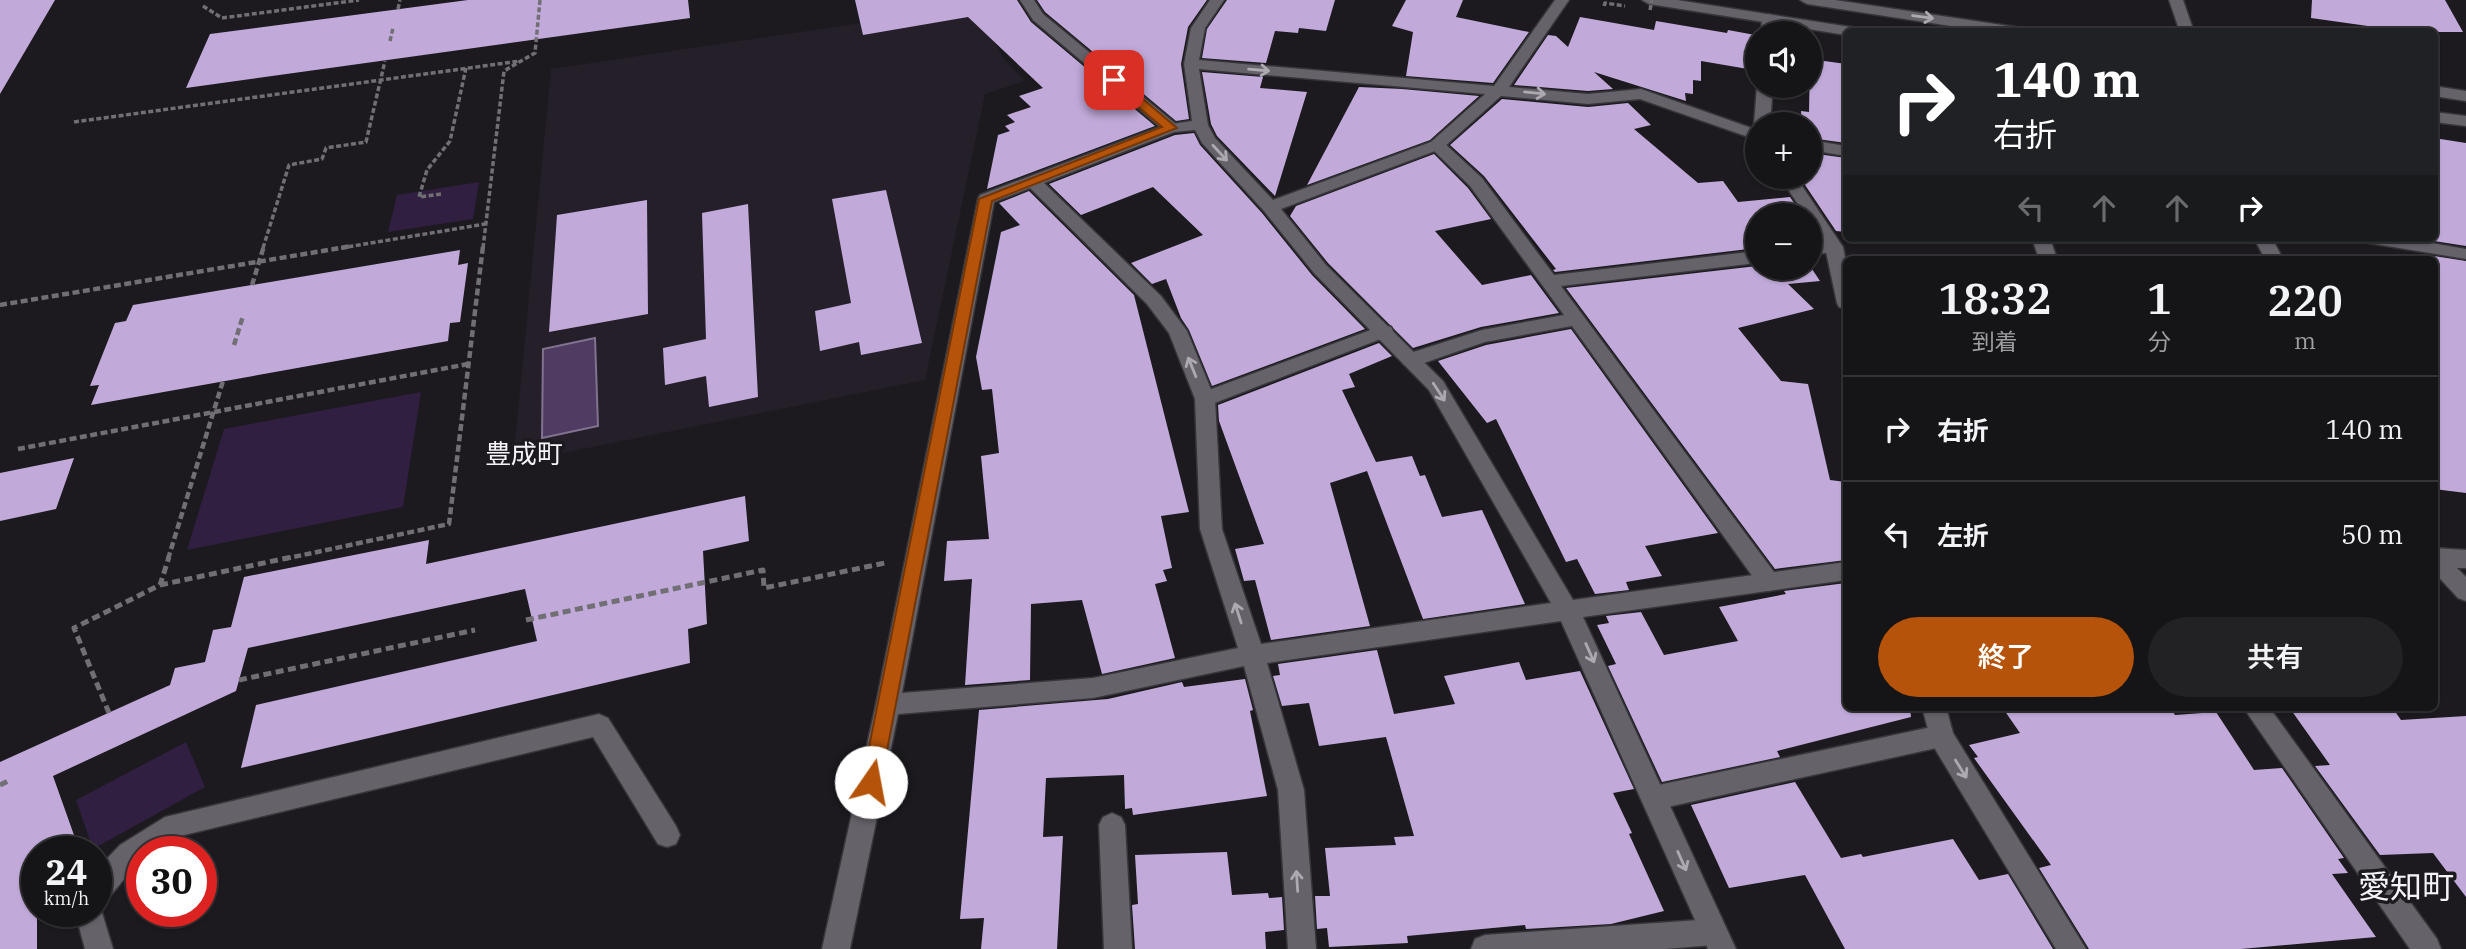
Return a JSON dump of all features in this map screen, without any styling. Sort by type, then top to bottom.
[{"type":"street","points":[[1027,0],[1038,17],[1171,128]]},
{"type":"street","points":[[1216,0],[1198,28],[1191,64],[1200,125],[1208,140],[1270,206],[1320,269],[1436,386],[1568,609],[1718,941],[1485,949]]},
{"type":"street","points":[[1270,206],[1437,145],[1500,89],[1562,0]]},
{"type":"street","points":[[1807,0],[1995,28]]},
{"type":"street","points":[[2176,0],[2186,28]]},
{"type":"street","points":[[1650,3],[1745,21]]},
{"type":"street","points":[[1822,30],[1843,31]]},
{"type":"street","points":[[1191,64],[1500,89],[1588,99],[1641,94],[1745,131]]},
{"type":"street","points":[[2438,92],[2466,96]]},
{"type":"street","points":[[2438,118],[2466,121]]},
{"type":"street","points":[[836,949],[888,704],[986,199],[1171,128],[1200,125]]},
{"type":"street","points":[[1437,145],[1476,182],[1769,582]]},
{"type":"street","points":[[1822,147],[1843,150]]},
{"type":"street","points":[[1033,181],[1154,300],[1178,331],[1205,400],[1211,529],[1267,699],[1291,790],[1302,949]]},
{"type":"street","points":[[1796,189],[1834,247],[1843,289]]},
{"type":"street","points":[[2393,242],[2466,254]]},
{"type":"street","points":[[1822,248],[1834,247]]},
{"type":"street","points":[[1551,281],[1745,258]]},
{"type":"street","points":[[1411,360],[1482,336],[1578,318]]},
{"type":"street","points":[[1205,400],[1384,331]]},
{"type":"street","points":[[2438,558],[2466,559]]},
{"type":"street","points":[[2438,561],[2466,592]]},
{"type":"street","points":[[888,704],[1093,688],[1252,655],[1843,571]]},
{"type":"street","points":[[1935,711],[1941,736],[2072,949]]},
{"type":"street","points":[[2258,711],[2427,949]]},
{"type":"street","points":[[112,869],[135,848],[174,825],[599,725],[667,835]]},
{"type":"street","points":[[1654,798],[1941,736]]},
{"type":"street","points":[[1112,825],[1118,949]]},
{"type":"street","points":[[93,927],[99,949]]},
{"type":"path","points":[[203,6],[222,18],[359,0]]},
{"type":"path","points":[[398,9],[400,0]]},
{"type":"path","points":[[109,713],[74,628],[160,586],[449,524],[504,71],[535,53],[540,0]]},
{"type":"path","points":[[390,41],[393,28]]},
{"type":"path","points":[[74,122],[523,60]]},
{"type":"path","points":[[252,285],[289,164],[322,159],[326,148],[366,142],[385,61]]},
{"type":"path","points":[[441,194],[419,197],[427,170],[450,141],[466,68]]},
{"type":"path","points":[[0,304],[485,224]]},
{"type":"path","points":[[234,345],[243,316]]},
{"type":"path","points":[[18,449],[468,365]]},
{"type":"path","points":[[160,586],[223,381]]},
{"type":"path","points":[[526,620],[763,570],[764,588],[916,556]]},
{"type":"path","points":[[239,680],[475,630]]},
{"type":"path","points":[[0,785],[8,781]]},
{"type":"shaded area","points":[[975,6],[1003,58],[1025,81],[985,94],[925,380],[513,463],[551,69]]},
{"type":"shaded area","points":[[479,182],[473,219],[388,232],[397,195]]},
{"type":"shaded area","points":[[595,338],[598,426],[542,438],[543,349]]},
{"type":"shaded area","points":[[421,392],[403,507],[187,550],[224,429]]},
{"type":"shaded area","points":[[186,742],[205,787],[112,838],[112,836],[88,836],[76,800]]},
{"type":"building","points":[[0,0],[55,0],[0,94]]},
{"type":"building","points":[[468,0],[688,0],[690,18],[186,88],[210,34]]},
{"type":"building","points":[[855,0],[1017,0],[1031,22],[1155,126],[987,189],[998,135],[1010,131],[1005,126],[1015,122],[1007,115],[1031,107],[1019,96],[1043,88],[968,17],[863,35]]},
{"type":"building","points":[[1037,0],[1207,0],[1188,27],[1181,64],[1189,119],[1176,121],[1045,12]]},
{"type":"building","points":[[1227,0],[1335,0],[1326,31],[1299,28],[1298,33],[1275,31],[1266,63],[1202,58],[1207,29]]},
{"type":"building","points":[[1406,0],[1463,0],[1456,17],[1529,32],[1493,83],[1406,76],[1413,32],[1392,26]]},
{"type":"building","points":[[2312,0],[2445,0],[2463,32],[2438,32],[2438,28],[2376,28],[2311,18]]},
{"type":"building","points":[[1580,17],[1654,30],[1656,21],[1727,33],[1728,30],[1745,33],[1745,68],[1701,61],[1701,81],[1693,80],[1693,94],[1685,93],[1686,101],[1594,72],[1613,89],[1588,91],[1514,85],[1548,35],[1556,36],[1568,47]]},
{"type":"building","points":[[1822,61],[1843,64],[1843,143],[1822,140],[1822,112],[1809,112],[1809,98],[1822,98]]},
{"type":"building","points":[[1202,72],[1263,77],[1260,88],[1307,92],[1275,196],[1217,136],[1211,124]]},
{"type":"building","points":[[1359,87],[1479,96],[1430,140],[1307,185]]},
{"type":"building","points":[[1502,99],[1588,107],[1628,103],[1651,125],[1634,129],[1698,183],[1723,181],[1738,202],[1790,197],[1794,203],[1745,203],[1745,249],[1555,272],[1553,270],[1556,269],[1484,176],[1450,145]]},
{"type":"building","points":[[1194,133],[1200,145],[1262,213],[1312,275],[1365,329],[1212,386],[1166,279],[1152,284],[1131,263],[1203,235],[1153,187],[1081,215],[1049,184],[1175,135]]},
{"type":"building","points":[[2438,139],[2466,143],[2466,246],[2438,242]]},
{"type":"building","points":[[1434,154],[1468,188],[1491,219],[1435,231],[1482,285],[1531,275],[1559,313],[1481,327],[1413,348],[1328,263],[1290,216],[1296,206]]},
{"type":"building","points":[[1822,155],[1843,158],[1843,232],[1836,231],[1822,210],[1822,203],[1817,203],[1808,189],[1822,189]]},
{"type":"building","points":[[886,190],[922,343],[861,355],[859,342],[820,351],[815,311],[851,303],[832,199]]},
{"type":"building","points":[[1029,191],[1134,295],[1189,512],[1161,516],[1172,568],[1163,570],[1167,581],[1155,584],[1175,658],[1102,674],[1082,600],[1031,604],[1030,680],[965,685],[972,579],[944,581],[947,541],[989,539],[981,456],[999,453],[992,389],[982,390],[976,357],[1001,232],[1020,225],[999,203]]},
{"type":"building","points":[[647,200],[648,314],[549,332],[557,215]]},
{"type":"building","points":[[748,204],[758,397],[709,407],[706,376],[665,385],[663,348],[706,339],[702,213]]},
{"type":"building","points":[[460,250],[458,265],[468,263],[460,322],[450,323],[448,341],[91,405],[99,385],[90,386],[115,323],[126,321],[133,305]]},
{"type":"building","points":[[2438,257],[2466,261],[2466,493],[2438,490]]},
{"type":"building","points":[[1745,267],[1745,280],[1819,280],[1788,284],[1814,309],[1738,328],[1781,381],[1808,384],[1830,480],[1843,482],[1843,560],[1775,569],[1566,288]]},
{"type":"building","points":[[1571,329],[1718,533],[1645,546],[1662,576],[1626,582],[1629,590],[1595,594],[1577,559],[1566,562],[1496,419],[1487,423],[1438,361],[1486,345]]},
{"type":"building","points":[[1379,343],[1392,356],[1349,374],[1355,387],[1342,390],[1376,462],[1412,456],[1420,476],[1425,475],[1442,517],[1482,510],[1525,604],[1423,619],[1367,471],[1330,483],[1370,626],[1271,640],[1255,580],[1244,581],[1235,549],[1264,544],[1219,421],[1218,405]]},
{"type":"building","points":[[74,458],[56,509],[0,521],[0,473]]},
{"type":"building","points":[[745,496],[749,541],[703,551],[707,624],[688,629],[690,663],[241,768],[256,705],[537,641],[525,589],[248,648],[236,691],[53,776],[74,836],[21,836],[21,927],[37,927],[37,949],[0,949],[0,762],[170,685],[175,668],[205,662],[213,630],[231,627],[244,577],[429,540],[426,564]]},
{"type":"building","points":[[1843,583],[1843,711],[1910,711],[1911,717],[1777,751],[1780,757],[1662,782],[1608,666],[1616,664],[1597,625],[1609,623],[1606,616],[1641,612],[1664,655],[1738,641],[1719,607],[1786,594],[1784,591]]},
{"type":"building","points":[[1377,650],[1394,714],[1455,704],[1444,676],[1519,662],[1526,680],[1580,671],[1634,789],[1613,793],[1664,911],[1611,924],[1526,929],[1525,925],[1407,936],[1408,943],[1329,947],[1327,928],[1317,929],[1315,896],[1330,896],[1325,848],[1396,845],[1394,837],[1414,836],[1386,737],[1319,746],[1309,703],[1282,706],[1273,676],[1280,675],[1278,664]]},
{"type":"building","points":[[1245,679],[1253,710],[1250,711],[1267,796],[1133,815],[1132,808],[1125,809],[1124,775],[1046,778],[1043,837],[1063,836],[1057,949],[981,949],[984,918],[960,919],[979,710],[1108,699],[1182,682],[1184,687]]},
{"type":"building","points":[[2005,711],[2172,711],[2175,715],[2216,712],[2254,770],[2282,768],[2344,858],[2338,859],[2348,873],[2332,874],[2376,937],[2241,949],[2089,949],[2039,868],[2051,865],[1974,758],[1978,757],[1969,745],[2020,733]]},
{"type":"building","points":[[2292,711],[2395,711],[2401,720],[2466,716],[2466,897],[2433,853],[2380,855],[2315,766],[2330,765]]},
{"type":"building","points":[[1795,782],[1841,858],[1861,854],[1863,857],[1953,839],[1979,880],[2008,874],[2053,949],[1845,949],[1805,875],[1729,888],[1691,805]]},
{"type":"building","points":[[1227,852],[1232,895],[1268,893],[1269,898],[1282,897],[1284,930],[1265,932],[1266,949],[1135,949],[1132,905],[1138,904],[1135,855]]},
{"type":"district","name":"豊成町","points":[[524,454]]},
{"type":"district","name":"愛知町","points":[[2406,887]]},
{"type":"route","points":[[871,782],[986,199],[1171,128],[1114,80]]}]
